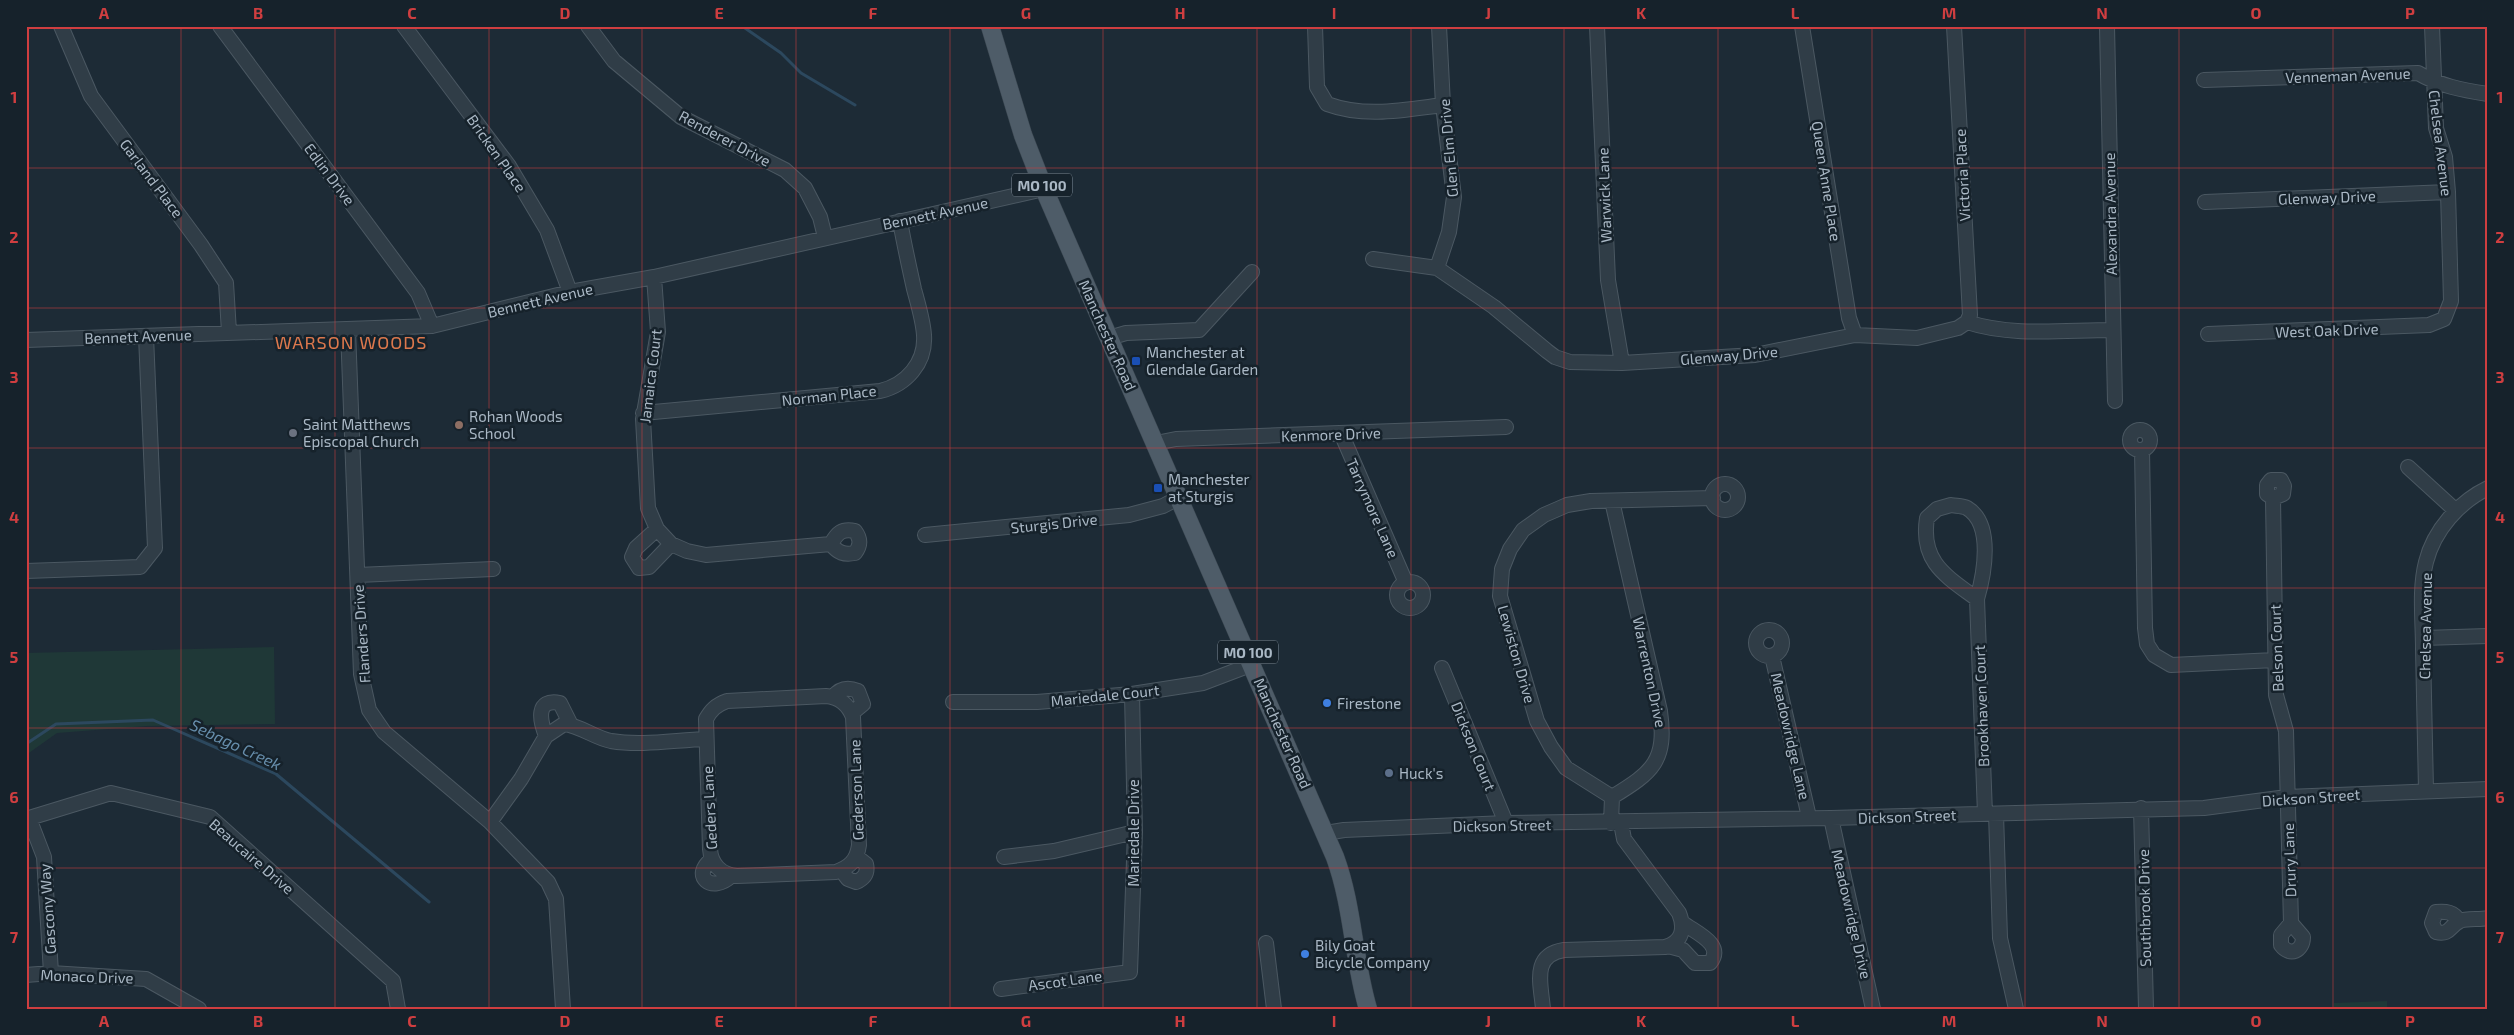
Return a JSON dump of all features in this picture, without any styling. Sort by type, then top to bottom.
[{"type":"main road","name":"Manchester Road","points":[[990,26],[1023,135],[1044,189],[1326,832],[1347,895],[1358,975],[1368,1009]]},
{"type":"main road","name":"Manchester Road","points":[[1354,1009],[1358,975]]},
{"type":"street","name":"Garland Place","points":[[61,26],[91,96],[202,245],[226,283],[229,332]]},
{"type":"street","name":"Edlin Drive","points":[[220,26],[418,293],[432,326]]},
{"type":"street","name":"Bricken Place","points":[[404,26],[509,166],[547,230],[570,292]]},
{"type":"street","name":"Renderer Drive","points":[[588,26],[614,61],[681,117],[785,170],[805,188],[820,217],[825,237]]},
{"type":"street","points":[[1315,26],[1318,87],[1327,104],[1345,111],[1368,112],[1443,105]]},
{"type":"street","name":"Glen Elm Drive","points":[[1438,268],[1449,232],[1454,197],[1443,105],[1439,26]]},
{"type":"street","name":"Warwick Lane","points":[[1597,26],[1608,280],[1622,363]]},
{"type":"street","name":"Queen Anne Place","points":[[1802,26],[1849,318],[1855,335]]},
{"type":"street","name":"Victoria Place","points":[[1954,26],[1970,315],[1967,322]]},
{"type":"street","name":"Alexandra Avenue","points":[[2107,26],[2115,402]]},
{"type":"street","name":"Chelsea Avenue","points":[[2432,26],[2436,128],[2445,156],[2448,192],[2452,301],[2444,319]]},
{"type":"street","name":"Venneman Avenue","points":[[2204,80],[2418,73],[2433,82],[2450,88],[2488,94]]},
{"type":"street","name":"Bennett Avenue","points":[[26,340],[432,326],[570,292],[654,277],[1044,189]]},
{"type":"street","name":"Glenway Drive","points":[[2205,202],[2448,192]]},
{"type":"street","name":"Norman Place","points":[[644,413],[880,391],[894,388],[904,381],[921,357],[924,336],[900,221]]},
{"type":"street","name":"Glenway Drive","points":[[1373,259],[1438,268],[1494,307],[1555,357],[1570,362],[1622,363],[1755,355],[1855,335],[1917,338],[1958,328],[1967,322]]},
{"type":"street","points":[[1109,338],[1133,332],[1199,330],[1252,272]]},
{"type":"street","name":"Jamaica Court","points":[[654,277],[658,332],[644,413],[646,494],[652,520],[657,529],[672,544],[687,551],[706,555],[831,544]]},
{"type":"street","name":"West Oak Drive","points":[[2208,334],[2428,326],[2444,319]]},
{"type":"street","points":[[1967,322],[1982,328],[2015,330],[2112,330]]},
{"type":"street","name":"Flanders Drive","points":[[348,330],[362,674],[369,710],[384,732],[490,822],[541,873],[556,899],[563,1009]]},
{"type":"street","points":[[26,571],[140,567],[154,548],[146,336]]},
{"type":"street","name":"Kenmore Drive","points":[[1156,443],[1176,439],[1506,427]]},
{"type":"street","name":"Tarrymore Lane","points":[[1341,434],[1406,583]]},
{"type":"street","points":[[2142,450],[2145,628],[2147,644],[2154,656],[2171,665],[2275,660]]},
{"type":"street","points":[[2408,466],[2455,510]]},
{"type":"street","name":"Chelsea Avenue","points":[[2426,790],[2423,590],[2426,561],[2440,531],[2455,510],[2470,497],[2488,488]]},
{"type":"street","name":"Sturgis Drive","points":[[926,535],[1129,515],[1163,506],[1180,497]]},
{"type":"street","name":"Lewiston Drive","points":[[1612,798],[1566,768],[1550,747],[1537,722],[1500,596],[1502,569],[1510,549],[1523,530],[1544,515],[1567,505],[1590,501],[1713,498]]},
{"type":"street","name":"Belson Court","points":[[2273,498],[2276,695],[2286,731],[2287,797]]},
{"type":"street","name":"Warrenton Drive","points":[[1612,501],[1660,711],[1663,735],[1658,756],[1648,772],[1612,798]]},
{"type":"street","name":"Brookhaven Court","points":[[1977,599],[1951,580],[1934,563],[1928,551],[1925,534],[1927,518],[1937,509],[1951,505],[1966,508],[1976,516],[1984,532],[1984,576],[1977,599],[1991,814],[2000,938],[2016,1009]]},
{"type":"street","points":[[657,529],[636,548],[632,557],[636,565],[639,568],[649,567],[672,544]]},
{"type":"street","points":[[358,575],[493,569]]},
{"type":"street","points":[[2423,638],[2488,636]]},
{"type":"street","name":"Meadowridge Lane","points":[[1772,656],[1809,817]]},
{"type":"street","name":"Mariedale Court","points":[[952,702],[1037,702],[1132,694],[1203,683],[1253,664]]},
{"type":"street","name":"Dickson Court","points":[[1442,668],[1506,823]]},
{"type":"street","name":"Mariedale Drive","points":[[1130,972],[1135,832],[1132,694]]},
{"type":"street","name":"Gederson Lane","points":[[838,699],[852,713],[859,845],[850,864]]},
{"type":"street","name":"Geders Lane","points":[[838,699],[736,701],[718,704],[706,720],[712,859],[722,872],[731,876],[829,873],[850,864]]},
{"type":"street","points":[[546,736],[540,711],[543,706],[554,702],[560,703],[571,725]]},
{"type":"street","points":[[490,822],[521,779],[546,736],[564,724],[571,725],[609,741],[631,743],[706,739]]},
{"type":"street","name":"Dickson Street","points":[[1326,832],[1506,823],[1616,823],[1991,814],[2141,808],[2204,808],[2287,797],[2488,789]]},
{"type":"street","name":"Beaucaire Drive","points":[[28,819],[111,793],[210,817],[393,981],[398,1009]]},
{"type":"street","name":"Drury Lane","points":[[2287,797],[2290,923]]},
{"type":"street","points":[[1543,1009],[1540,973],[1542,963],[1548,955],[1564,950],[1668,946],[1683,950],[1695,963],[1710,963],[1714,957],[1715,950],[1710,941],[1683,923],[1679,913],[1624,840],[1616,823],[1612,798]]},
{"type":"street","name":"Southbrook Drive","points":[[2141,808],[2146,1009]]},
{"type":"street","name":"Meadowridge Drive","points":[[1831,818],[1873,1009]]},
{"type":"street","name":"Gascony Way","points":[[28,819],[44,857],[51,973]]},
{"type":"street","points":[[1004,856],[1054,850],[1135,832]]},
{"type":"street","points":[[2459,921],[2488,918]]},
{"type":"street","points":[[1668,946],[1679,938],[1683,923]]},
{"type":"street","points":[[1266,943],[1274,1009]]},
{"type":"street","name":"Ascot Lane","points":[[1001,989],[1130,972]]},
{"type":"street","name":"Monaco Drive","points":[[26,974],[51,973],[146,978],[199,1009]]},
{"type":"green space","points":[[274,647],[275,724],[147,726],[57,733],[26,755],[26,653]]},
{"type":"green space","points":[[2387,1001],[2387,1009],[2334,1009],[2334,1003]]},
{"type":"waterway","points":[[742,26],[781,53],[801,73],[855,105]]},
{"type":"waterway","name":"Sebago Creek","points":[[26,744],[56,724],[153,720],[276,774],[429,902]]},
{"type":"place","name":"Manchester at Glendale Garden","points":[[1136,361]]},
{"type":"place","name":"Rohan Woods School","points":[[459,425]]},
{"type":"place","name":"Saint Matthews Episcopal Church","points":[[293,433]]},
{"type":"place","name":"Manchester at Sturgis","points":[[1158,488]]},
{"type":"place","name":"Firestone","points":[[1327,703]]},
{"type":"place","name":"Huck's","points":[[1389,773]]},
{"type":"place","name":"Bily Goat Bicycle Company","points":[[1305,954]]},
{"type":"district","name":"WARSON WOODS","points":[[351,342]]}]
